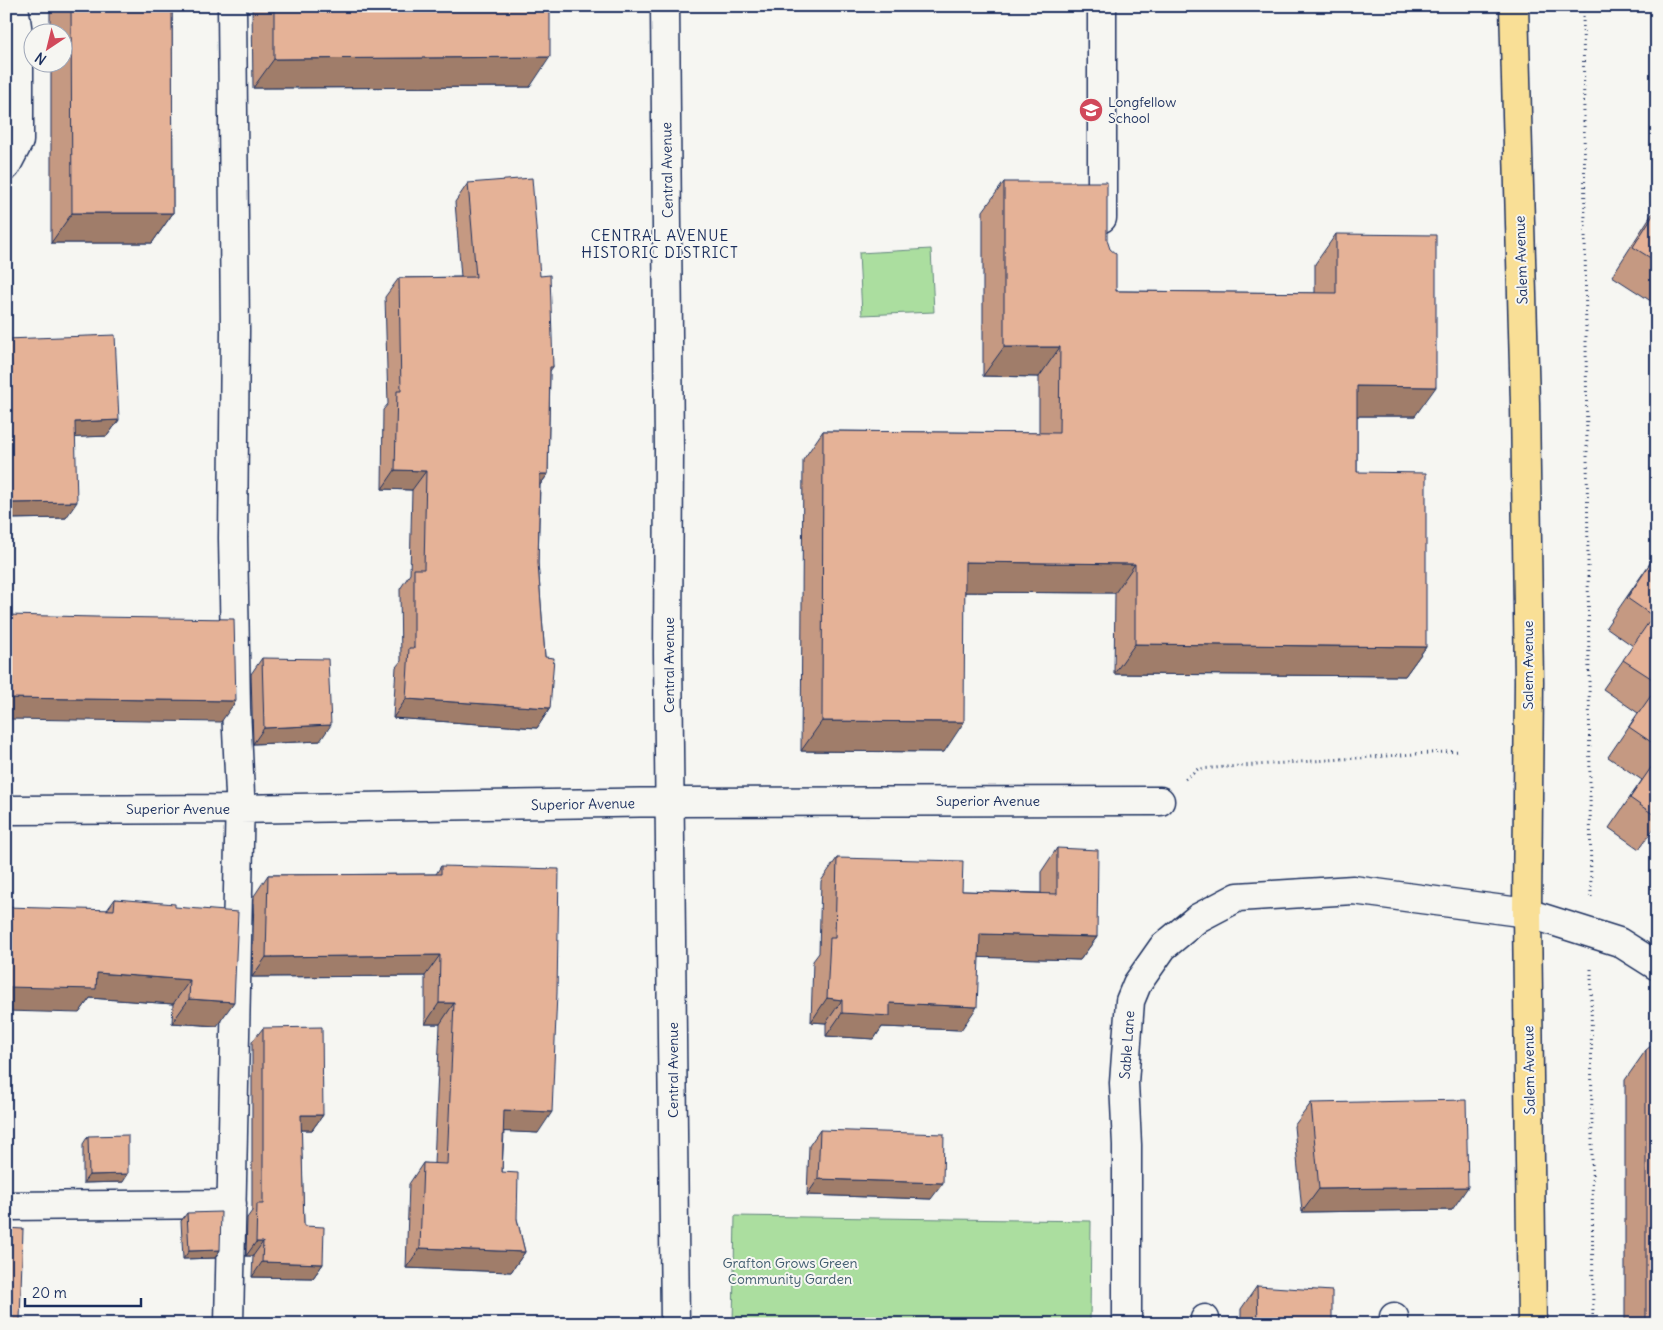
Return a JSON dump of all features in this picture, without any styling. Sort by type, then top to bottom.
[{"type":"main road","name":"Salem Avenue","points":[[1514,6],[1525,416],[1529,681],[1527,913],[1532,1324]]},
{"type":"street","points":[[6,166],[19,141],[19,40],[14,6]]},
{"type":"street","points":[[229,1324],[240,809],[232,538],[236,330],[232,6]]},
{"type":"street","name":"Central Avenue","points":[[665,6],[675,1324]]},
{"type":"street","points":[[1102,6],[1102,241]]},
{"type":"street","name":"Superior Avenue","points":[[6,810],[240,809],[671,802],[1160,801]]},
{"type":"street","name":"Sable Lane","points":[[1127,1324],[1127,1145],[1124,1083],[1130,1001],[1138,984],[1163,947],[1198,918],[1238,897],[1353,890],[1527,913]]},
{"type":"street","points":[[1527,913],[1619,942],[1657,966]]},
{"type":"street","points":[[6,1206],[232,1204]]},
{"type":"path","points":[[1583,6],[1593,1324]]},
{"type":"path","points":[[1160,801],[1198,769],[1459,751]]},
{"type":"green space","points":[[931,249],[934,312],[862,315],[859,253]]},
{"type":"green space","name":"Grafton Grows Green Community Garden","points":[[735,1216],[1091,1221],[1090,1324],[733,1324]]},
{"type":"building","points":[[71,6],[172,6],[173,213],[72,213]]},
{"type":"building","points":[[274,6],[550,6],[550,57],[274,59]]},
{"type":"building","points":[[532,178],[540,276],[550,275],[553,367],[550,367],[548,474],[540,474],[538,563],[545,657],[554,658],[550,708],[406,699],[409,648],[414,648],[414,569],[424,569],[426,471],[395,470],[397,391],[401,391],[399,278],[476,277],[468,183]]},
{"type":"building","points":[[1004,182],[1107,182],[1107,240],[1110,249],[1116,254],[1116,291],[1336,293],[1336,234],[1436,235],[1436,387],[1357,386],[1357,472],[1426,473],[1426,647],[1135,644],[1135,564],[965,562],[964,722],[822,721],[823,431],[1059,433],[1060,347],[1004,347]]},
{"type":"building","points":[[1657,209],[1657,262],[1633,247]]},
{"type":"building","points":[[115,335],[119,420],[75,422],[77,502],[6,503],[6,438],[8,438],[6,339]]},
{"type":"building","points":[[1657,554],[1657,682],[1623,660],[1653,616],[1627,598]]},
{"type":"building","points":[[6,615],[234,619],[236,701],[6,698]]},
{"type":"building","points":[[262,658],[328,659],[331,725],[264,728]]},
{"type":"building","points":[[1657,687],[1657,746],[1629,727]]},
{"type":"building","points":[[1657,759],[1657,817],[1630,798]]},
{"type":"building","points":[[1057,848],[1098,850],[1097,937],[980,934],[977,1007],[890,1003],[890,1016],[842,1013],[842,1000],[827,998],[830,938],[835,938],[837,858],[963,861],[962,891],[1057,894]]},
{"type":"building","points":[[441,866],[559,869],[557,993],[552,1112],[504,1110],[502,1172],[518,1173],[517,1219],[525,1252],[420,1248],[423,1163],[447,1164],[454,1003],[439,1003],[440,955],[266,957],[268,875],[441,874]]},
{"type":"building","points":[[115,899],[175,904],[175,907],[238,912],[234,1002],[189,999],[190,980],[97,973],[96,989],[6,987],[6,907],[114,910]]},
{"type":"building","points":[[322,1027],[323,1115],[301,1115],[304,1226],[324,1227],[323,1264],[262,1262],[263,1242],[256,1242],[257,1204],[263,1204],[263,1028]]},
{"type":"building","points":[[1657,1041],[1657,1324],[1646,1324],[1646,1050]]},
{"type":"building","points":[[1466,1100],[1468,1187],[1319,1189],[1311,1103]]},
{"type":"building","points":[[820,1130],[944,1134],[943,1183],[818,1179]]},
{"type":"building","points":[[128,1135],[128,1174],[89,1175],[88,1136]]},
{"type":"building","points":[[221,1212],[220,1250],[189,1251],[187,1213]]},
{"type":"building","points":[[6,1228],[23,1229],[20,1320],[32,1322],[33,1324],[6,1324]]},
{"type":"building","points":[[1257,1286],[1332,1291],[1332,1324],[1258,1324]]},
{"type":"building","points":[[274,1322],[328,1322],[328,1324],[274,1324]]},
{"type":"building","points":[[548,1322],[548,1324],[432,1324],[432,1323]]},
{"type":"place","name":"Longfellow School","points":[[1091,110]]},
{"type":"district","name":"CENTRAL AVENUE HISTORIC DISTRICT","points":[[660,244]]}]
